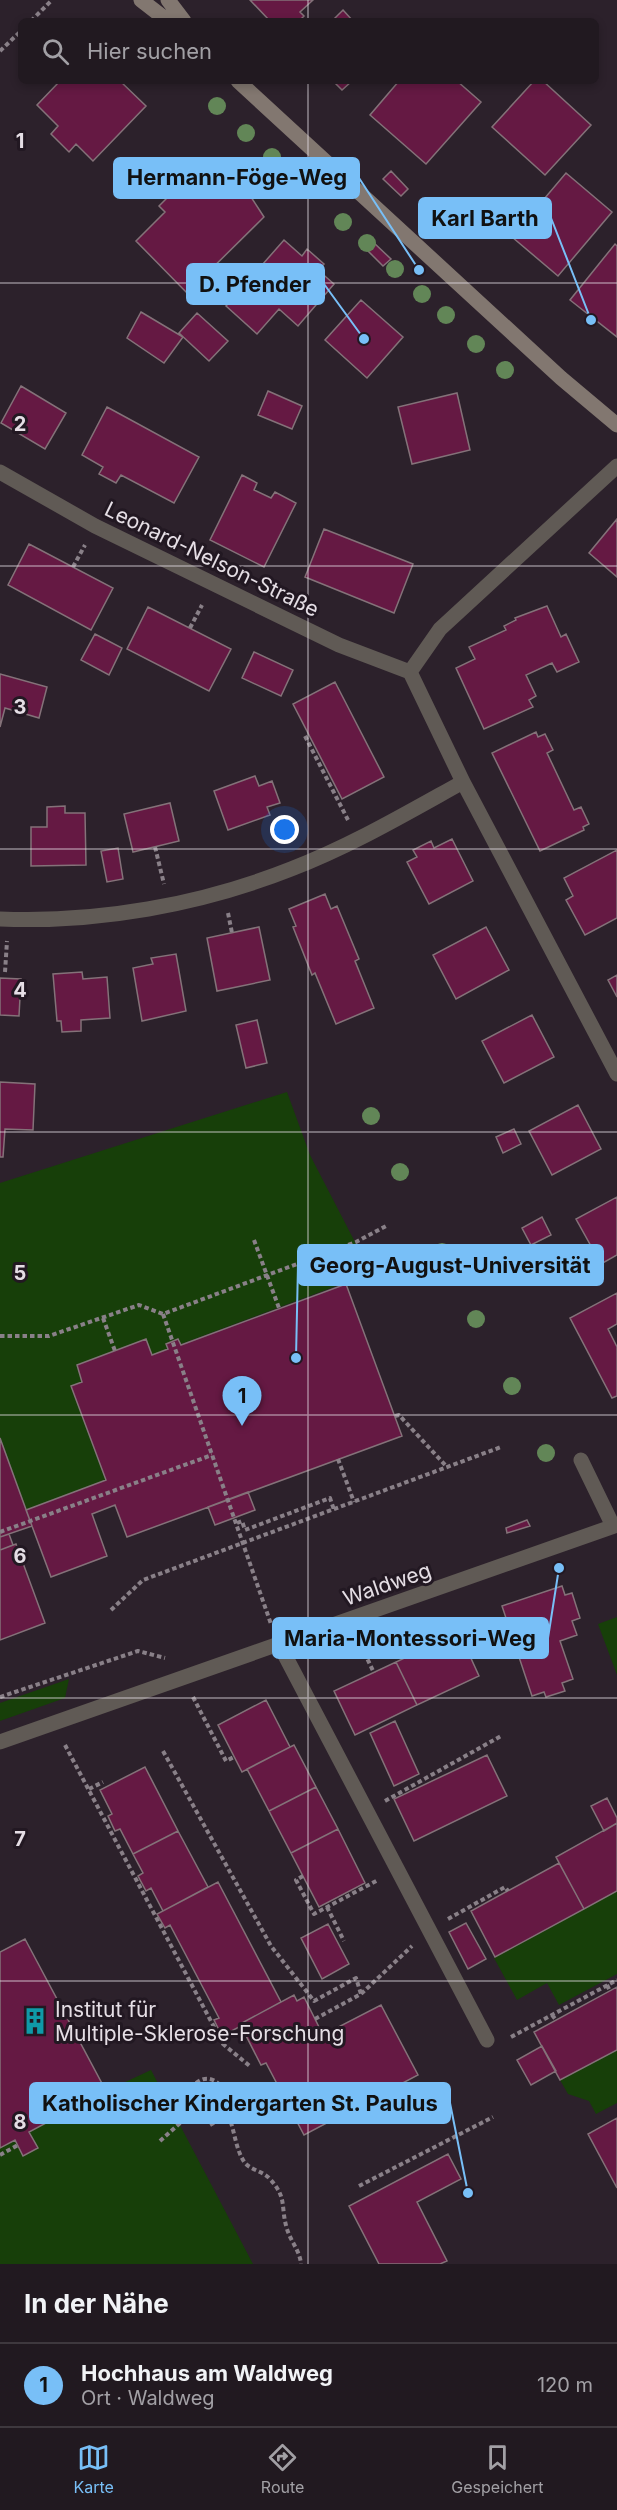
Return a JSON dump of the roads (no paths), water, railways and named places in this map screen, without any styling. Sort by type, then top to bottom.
[{"type":"street","points":[[141,0],[164,18]]},
{"type":"street","points":[[168,0],[182,18]]},
{"type":"street","points":[[241,84],[561,378],[617,425]]},
{"type":"street","points":[[617,466],[440,629],[410,672],[463,782],[617,1074]]},
{"type":"street","name":"Leonard-Nelson-Straße","points":[[0,472],[95,526],[339,645],[410,672]]},
{"type":"street","points":[[4,919],[77,918],[168,905],[263,879],[358,839],[463,782]]},
{"type":"street","points":[[580,1460],[615,1526]]},
{"type":"street","name":"Waldweg","points":[[0,1742],[615,1526]]},
{"type":"street","points":[[279,1644],[487,2040]]},
{"type":"place","name":"Hermann-Föge-Weg","points":[[419,270]]},
{"type":"place","name":"Karl Barth","points":[[591,320]]},
{"type":"place","name":"D. Pfender","points":[[364,339]]},
{"type":"place","name":"Georg-August-Universität","points":[[296,1358]]},
{"type":"place","name":"Hochhaus am Waldweg","points":[[242,1426]]},
{"type":"place","name":"Maria-Montessori-Weg","points":[[559,1568]]},
{"type":"place","name":"Institut für Multiple-Sklerose-Forschung","points":[[35,2021]]},
{"type":"place","name":"Katholischer Kindergarten St. Paulus","points":[[468,2193]]}]
